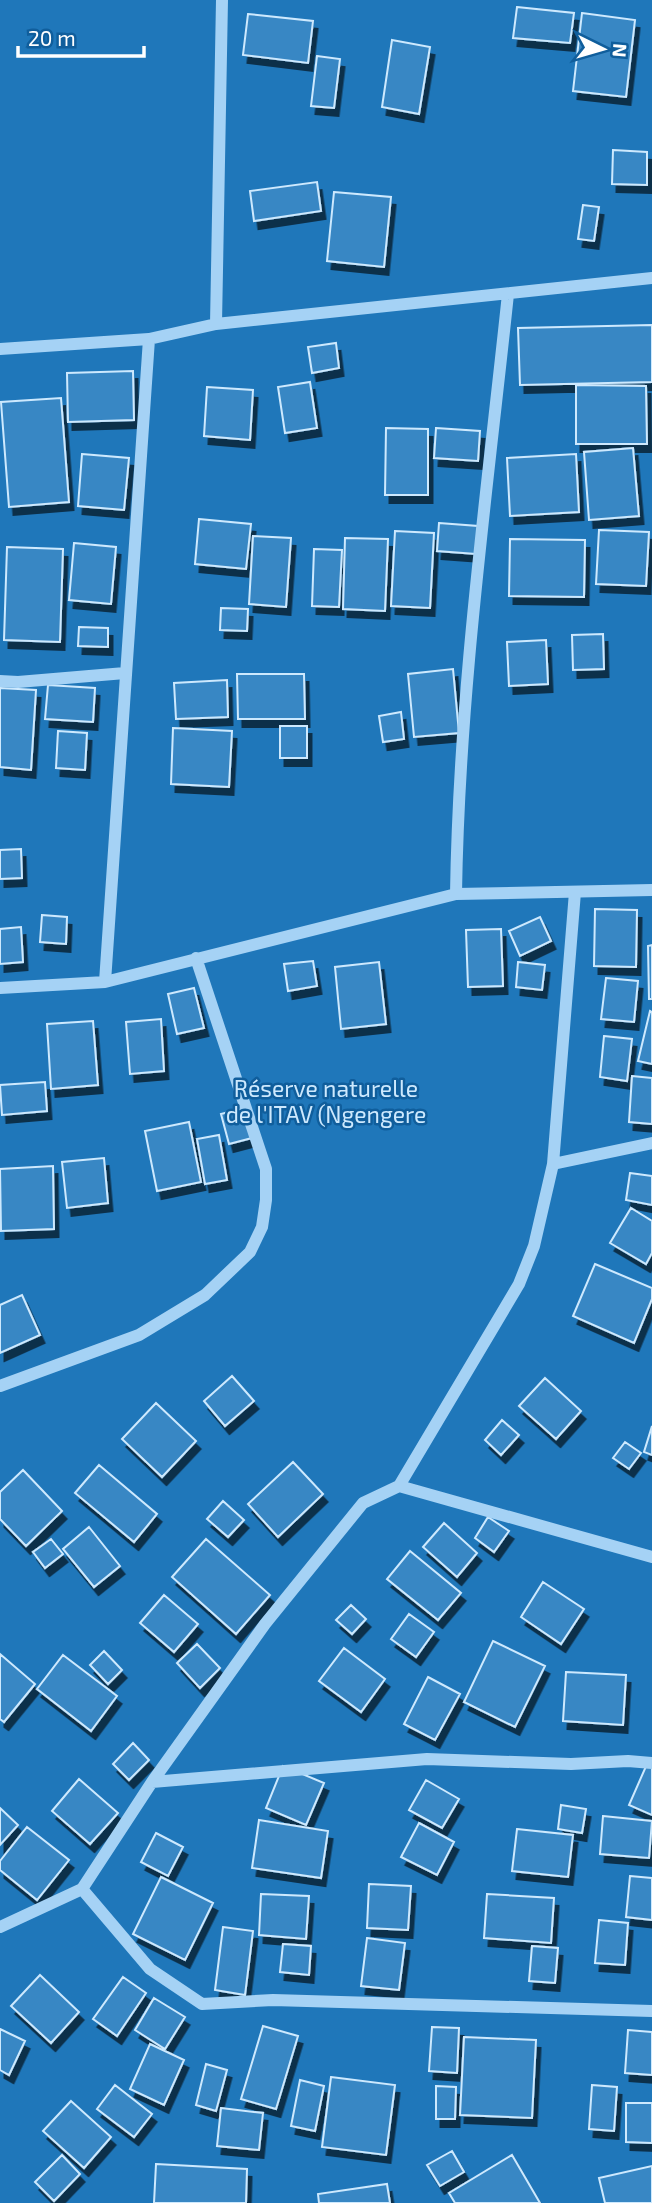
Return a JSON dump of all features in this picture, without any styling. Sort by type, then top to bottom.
[{"type":"street","points":[[216,324],[222,0]]},
{"type":"street","points":[[0,349],[149,339],[216,324],[652,278]]},
{"type":"street","points":[[456,894],[457,815],[471,642],[508,294]]},
{"type":"street","points":[[104,982],[149,339]]},
{"type":"street","points":[[0,681],[18,682],[125,673]]},
{"type":"street","points":[[0,988],[104,982],[456,894],[652,890]]},
{"type":"street","points":[[0,1927],[82,1889],[152,1782],[265,1624],[363,1503],[399,1486],[519,1284],[534,1246],[552,1164],[575,892]]},
{"type":"street","points":[[0,1385],[139,1335],[205,1295],[250,1252],[262,1227],[266,1200],[266,1169],[196,958]]},
{"type":"street","points":[[552,1164],[652,1143]]},
{"type":"street","points":[[399,1486],[652,1557]]},
{"type":"street","points":[[152,1782],[427,1759],[571,1764],[628,1761],[652,1763]]},
{"type":"street","points":[[82,1889],[150,1969],[202,2004],[272,2000],[652,2011]]},
{"type":"green space","name":"Réserve naturelle de l'ITAV (Ngengere","points":[[0,0],[652,0],[652,2203],[0,2203]]},
{"type":"building","points":[[517,7],[574,13],[570,43],[513,38]]},
{"type":"building","points":[[582,13],[635,20],[626,97],[573,91]]},
{"type":"building","points":[[248,14],[313,21],[308,63],[243,55]]},
{"type":"building","points":[[392,40],[430,47],[419,114],[382,107]]},
{"type":"building","points":[[317,56],[340,59],[334,108],[311,106]]},
{"type":"building","points":[[613,150],[647,152],[647,185],[612,184]]},
{"type":"building","points":[[317,182],[321,211],[254,221],[250,191]]},
{"type":"building","points":[[334,192],[391,197],[384,267],[327,261]]},
{"type":"building","points":[[583,205],[599,207],[594,241],[578,239]]},
{"type":"building","points":[[652,325],[652,382],[520,385],[518,328]]},
{"type":"building","points":[[336,343],[339,368],[312,373],[308,347]]},
{"type":"building","points":[[133,371],[134,420],[68,422],[67,373]]},
{"type":"building","points":[[310,382],[317,428],[285,433],[278,387]]},
{"type":"building","points":[[576,385],[646,386],[647,444],[576,444]]},
{"type":"building","points":[[207,387],[253,390],[250,440],[204,436]]},
{"type":"building","points":[[61,398],[69,502],[9,507],[1,402]]},
{"type":"building","points":[[386,428],[428,429],[428,495],[385,495]]},
{"type":"building","points":[[436,428],[480,431],[478,461],[434,458]]},
{"type":"building","points":[[633,448],[639,516],[589,520],[584,452]]},
{"type":"building","points":[[82,454],[129,458],[124,510],[78,506]]},
{"type":"building","points":[[576,454],[579,512],[510,516],[507,458]]},
{"type":"building","points":[[199,519],[251,524],[246,569],[195,564]]},
{"type":"building","points":[[439,523],[478,526],[476,554],[437,551]]},
{"type":"building","points":[[599,530],[649,532],[646,586],[596,584]]},
{"type":"building","points":[[395,531],[434,533],[430,608],[391,606]]},
{"type":"building","points":[[253,536],[291,538],[286,607],[249,604]]},
{"type":"building","points":[[345,538],[388,539],[385,611],[343,609]]},
{"type":"building","points":[[510,539],[585,540],[584,597],[509,596]]},
{"type":"building","points":[[74,543],[116,547],[111,604],[69,600]]},
{"type":"building","points":[[7,547],[63,549],[60,642],[4,640]]},
{"type":"building","points":[[314,549],[342,550],[339,607],[312,606]]},
{"type":"building","points":[[221,608],[248,609],[247,631],[220,630]]},
{"type":"building","points":[[79,627],[108,628],[108,647],[78,646]]},
{"type":"building","points":[[603,634],[604,669],[573,670],[572,635]]},
{"type":"building","points":[[546,640],[548,684],[509,686],[507,642]]},
{"type":"building","points":[[453,669],[459,733],[414,737],[408,674]]},
{"type":"building","points":[[237,674],[304,674],[305,719],[238,719]]},
{"type":"building","points":[[227,680],[228,717],[176,719],[174,683]]},
{"type":"building","points":[[48,685],[95,688],[93,722],[45,719]]},
{"type":"building","points":[[0,688],[36,690],[31,770],[0,767]]},
{"type":"building","points":[[401,712],[404,739],[383,742],[379,716]]},
{"type":"building","points":[[280,726],[307,726],[307,758],[280,758]]},
{"type":"building","points":[[173,728],[232,731],[229,787],[171,784]]},
{"type":"building","points":[[58,731],[87,733],[85,770],[56,768]]},
{"type":"building","points":[[21,849],[22,878],[0,879],[0,850]]},
{"type":"building","points":[[595,909],[637,910],[636,967],[594,966]]},
{"type":"building","points":[[42,915],[67,917],[66,944],[40,942]]},
{"type":"building","points":[[540,917],[551,941],[520,956],[509,931]]},
{"type":"building","points":[[21,927],[23,962],[0,964],[0,929]]},
{"type":"building","points":[[501,929],[503,986],[468,987],[466,930]]},
{"type":"building","points":[[652,945],[652,999],[649,999],[648,946]]},
{"type":"building","points":[[313,961],[317,986],[288,991],[284,964]]},
{"type":"building","points":[[379,962],[386,1024],[341,1029],[335,967]]},
{"type":"building","points":[[518,962],[545,965],[542,990],[516,987]]},
{"type":"building","points":[[606,978],[638,981],[634,1022],[601,1019]]},
{"type":"building","points":[[194,988],[204,1028],[177,1034],[168,994]]},
{"type":"building","points":[[650,1011],[652,1012],[652,1064],[638,1061]]},
{"type":"building","points":[[161,1019],[164,1071],[130,1074],[126,1022]]},
{"type":"building","points":[[93,1021],[98,1085],[51,1089],[47,1024]]},
{"type":"building","points":[[604,1036],[632,1039],[627,1081],[600,1077]]},
{"type":"building","points":[[632,1076],[652,1078],[652,1124],[629,1122]]},
{"type":"building","points":[[45,1082],[47,1111],[2,1115],[0,1085]]},
{"type":"building","points":[[245,1108],[252,1138],[229,1144],[221,1114]]},
{"type":"building","points":[[189,1122],[201,1182],[157,1191],[145,1131]]},
{"type":"building","points":[[219,1135],[227,1180],[205,1184],[197,1139]]},
{"type":"building","points":[[104,1158],[108,1203],[67,1208],[62,1162]]},
{"type":"building","points":[[53,1166],[54,1229],[1,1231],[0,1169]]},
{"type":"building","points":[[630,1173],[652,1176],[652,1205],[626,1200]]},
{"type":"building","points":[[631,1208],[652,1221],[652,1253],[646,1264],[610,1243]]},
{"type":"building","points":[[595,1264],[652,1288],[652,1299],[634,1343],[573,1316]]},
{"type":"building","points":[[22,1295],[40,1335],[0,1353],[0,1305]]},
{"type":"building","points":[[232,1376],[254,1401],[225,1426],[204,1401]]},
{"type":"building","points":[[545,1378],[581,1411],[556,1439],[519,1406]]},
{"type":"building","points":[[156,1403],[196,1441],[162,1477],[122,1439]]},
{"type":"building","points":[[502,1420],[519,1435],[501,1455],[485,1440]]},
{"type":"building","points":[[652,1426],[652,1455],[644,1452]]},
{"type":"building","points":[[625,1442],[641,1453],[629,1469],[613,1458]]},
{"type":"building","points":[[293,1462],[323,1494],[278,1537],[248,1504]]},
{"type":"building","points":[[99,1465],[157,1514],[134,1542],[75,1493]]},
{"type":"building","points":[[23,1470],[62,1511],[26,1546],[0,1519],[0,1492]]},
{"type":"building","points":[[223,1501],[244,1520],[228,1537],[207,1519]]},
{"type":"building","points":[[488,1517],[509,1531],[494,1552],[475,1538]]},
{"type":"building","points":[[444,1523],[477,1553],[457,1577],[423,1547]]},
{"type":"building","points":[[89,1527],[120,1566],[94,1587],[63,1549]]},
{"type":"building","points":[[51,1539],[63,1554],[45,1568],[33,1552]]},
{"type":"building","points":[[206,1539],[270,1595],[236,1634],[172,1577]]},
{"type":"building","points":[[410,1551],[461,1593],[438,1620],[387,1579]]},
{"type":"building","points":[[543,1582],[584,1609],[561,1644],[521,1617]]},
{"type":"building","points":[[164,1595],[198,1624],[174,1652],[140,1623]]},
{"type":"building","points":[[351,1605],[366,1619],[352,1634],[336,1620]]},
{"type":"building","points":[[409,1614],[434,1632],[416,1657],[391,1639]]},
{"type":"building","points":[[493,1641],[545,1666],[515,1727],[464,1702]]},
{"type":"building","points":[[197,1644],[220,1668],[200,1688],[177,1663]]},
{"type":"building","points":[[344,1648],[385,1679],[361,1712],[319,1681]]},
{"type":"building","points":[[104,1651],[122,1670],[108,1684],[90,1665]]},
{"type":"building","points":[[0,1654],[35,1684],[4,1722],[0,1719]]},
{"type":"building","points":[[63,1655],[117,1696],[91,1731],[37,1689]]},
{"type":"building","points":[[566,1672],[626,1675],[623,1725],[563,1721]]},
{"type":"building","points":[[428,1677],[460,1694],[435,1740],[404,1724]]},
{"type":"building","points":[[133,1743],[149,1760],[129,1780],[113,1764]]},
{"type":"building","points":[[647,1764],[652,1766],[652,1815],[629,1805]]},
{"type":"building","points":[[283,1766],[324,1783],[306,1825],[266,1808]]},
{"type":"building","points":[[79,1779],[118,1813],[90,1844],[52,1811]]},
{"type":"building","points":[[426,1780],[459,1799],[442,1828],[409,1810]]},
{"type":"building","points":[[561,1805],[586,1809],[582,1833],[558,1829]]},
{"type":"building","points":[[0,1808],[18,1825],[0,1845]]},
{"type":"building","points":[[603,1816],[652,1821],[649,1858],[600,1854]]},
{"type":"building","points":[[259,1820],[328,1831],[321,1878],[252,1868]]},
{"type":"building","points":[[419,1823],[454,1842],[437,1875],[401,1857]]},
{"type":"building","points":[[27,1827],[69,1860],[37,1900],[0,1870],[0,1861]]},
{"type":"building","points":[[517,1829],[573,1835],[568,1877],[512,1871]]},
{"type":"building","points":[[156,1833],[183,1847],[168,1876],[141,1862]]},
{"type":"building","points":[[630,1876],[652,1878],[652,1920],[626,1917]]},
{"type":"building","points":[[161,1877],[213,1903],[185,1960],[133,1934]]},
{"type":"building","points":[[369,1884],[411,1886],[408,1930],[367,1928]]},
{"type":"building","points":[[261,1894],[309,1896],[306,1939],[259,1935]]},
{"type":"building","points":[[487,1894],[554,1898],[551,1943],[484,1938]]},
{"type":"building","points":[[599,1920],[628,1923],[625,1965],[595,1963]]},
{"type":"building","points":[[223,1927],[253,1931],[245,1995],[215,1990]]},
{"type":"building","points":[[367,1938],[405,1943],[399,1990],[361,1986]]},
{"type":"building","points":[[283,1944],[311,1946],[309,1975],[280,1972]]},
{"type":"building","points":[[532,1946],[558,1948],[555,1983],[529,1981]]},
{"type":"building","points":[[40,1975],[79,2012],[51,2043],[11,2006]]},
{"type":"building","points":[[123,1977],[146,1993],[117,2036],[93,2019]]},
{"type":"building","points":[[154,1998],[185,2017],[165,2049],[135,2030]]},
{"type":"building","points":[[263,2026],[298,2036],[276,2109],[241,2099]]},
{"type":"building","points":[[432,2027],[459,2028],[457,2073],[429,2071]]},
{"type":"building","points":[[0,2029],[25,2041],[9,2075],[0,2070]]},
{"type":"building","points":[[628,2030],[652,2032],[652,2075],[625,2073]]},
{"type":"building","points":[[464,2037],[536,2040],[532,2118],[460,2115]]},
{"type":"building","points":[[150,2044],[184,2060],[164,2105],[130,2089]]},
{"type":"building","points":[[206,2064],[227,2070],[216,2111],[196,2105]]},
{"type":"building","points":[[331,2077],[395,2085],[386,2155],[322,2147]]},
{"type":"building","points":[[300,2080],[324,2086],[315,2131],[291,2126]]},
{"type":"building","points":[[115,2085],[152,2114],[134,2137],[97,2109]]},
{"type":"building","points":[[592,2085],[617,2087],[614,2131],[589,2129]]},
{"type":"building","points":[[436,2086],[456,2087],[455,2119],[436,2119]]},
{"type":"building","points":[[71,2101],[111,2137],[84,2168],[43,2131]]},
{"type":"building","points":[[626,2103],[652,2103],[652,2143],[626,2142]]},
{"type":"building","points":[[221,2108],[263,2113],[259,2150],[217,2146]]},
{"type":"building","points":[[452,2151],[464,2172],[440,2186],[427,2165]]},
{"type":"building","points":[[62,2155],[80,2174],[54,2201],[35,2182]]},
{"type":"building","points":[[512,2155],[540,2203],[455,2203],[449,2193]]},
{"type":"building","points":[[156,2164],[247,2169],[246,2203],[154,2203]]},
{"type":"building","points":[[652,2166],[652,2203],[605,2203],[599,2178]]},
{"type":"building","points":[[387,2184],[390,2203],[319,2203],[318,2194]]}]
